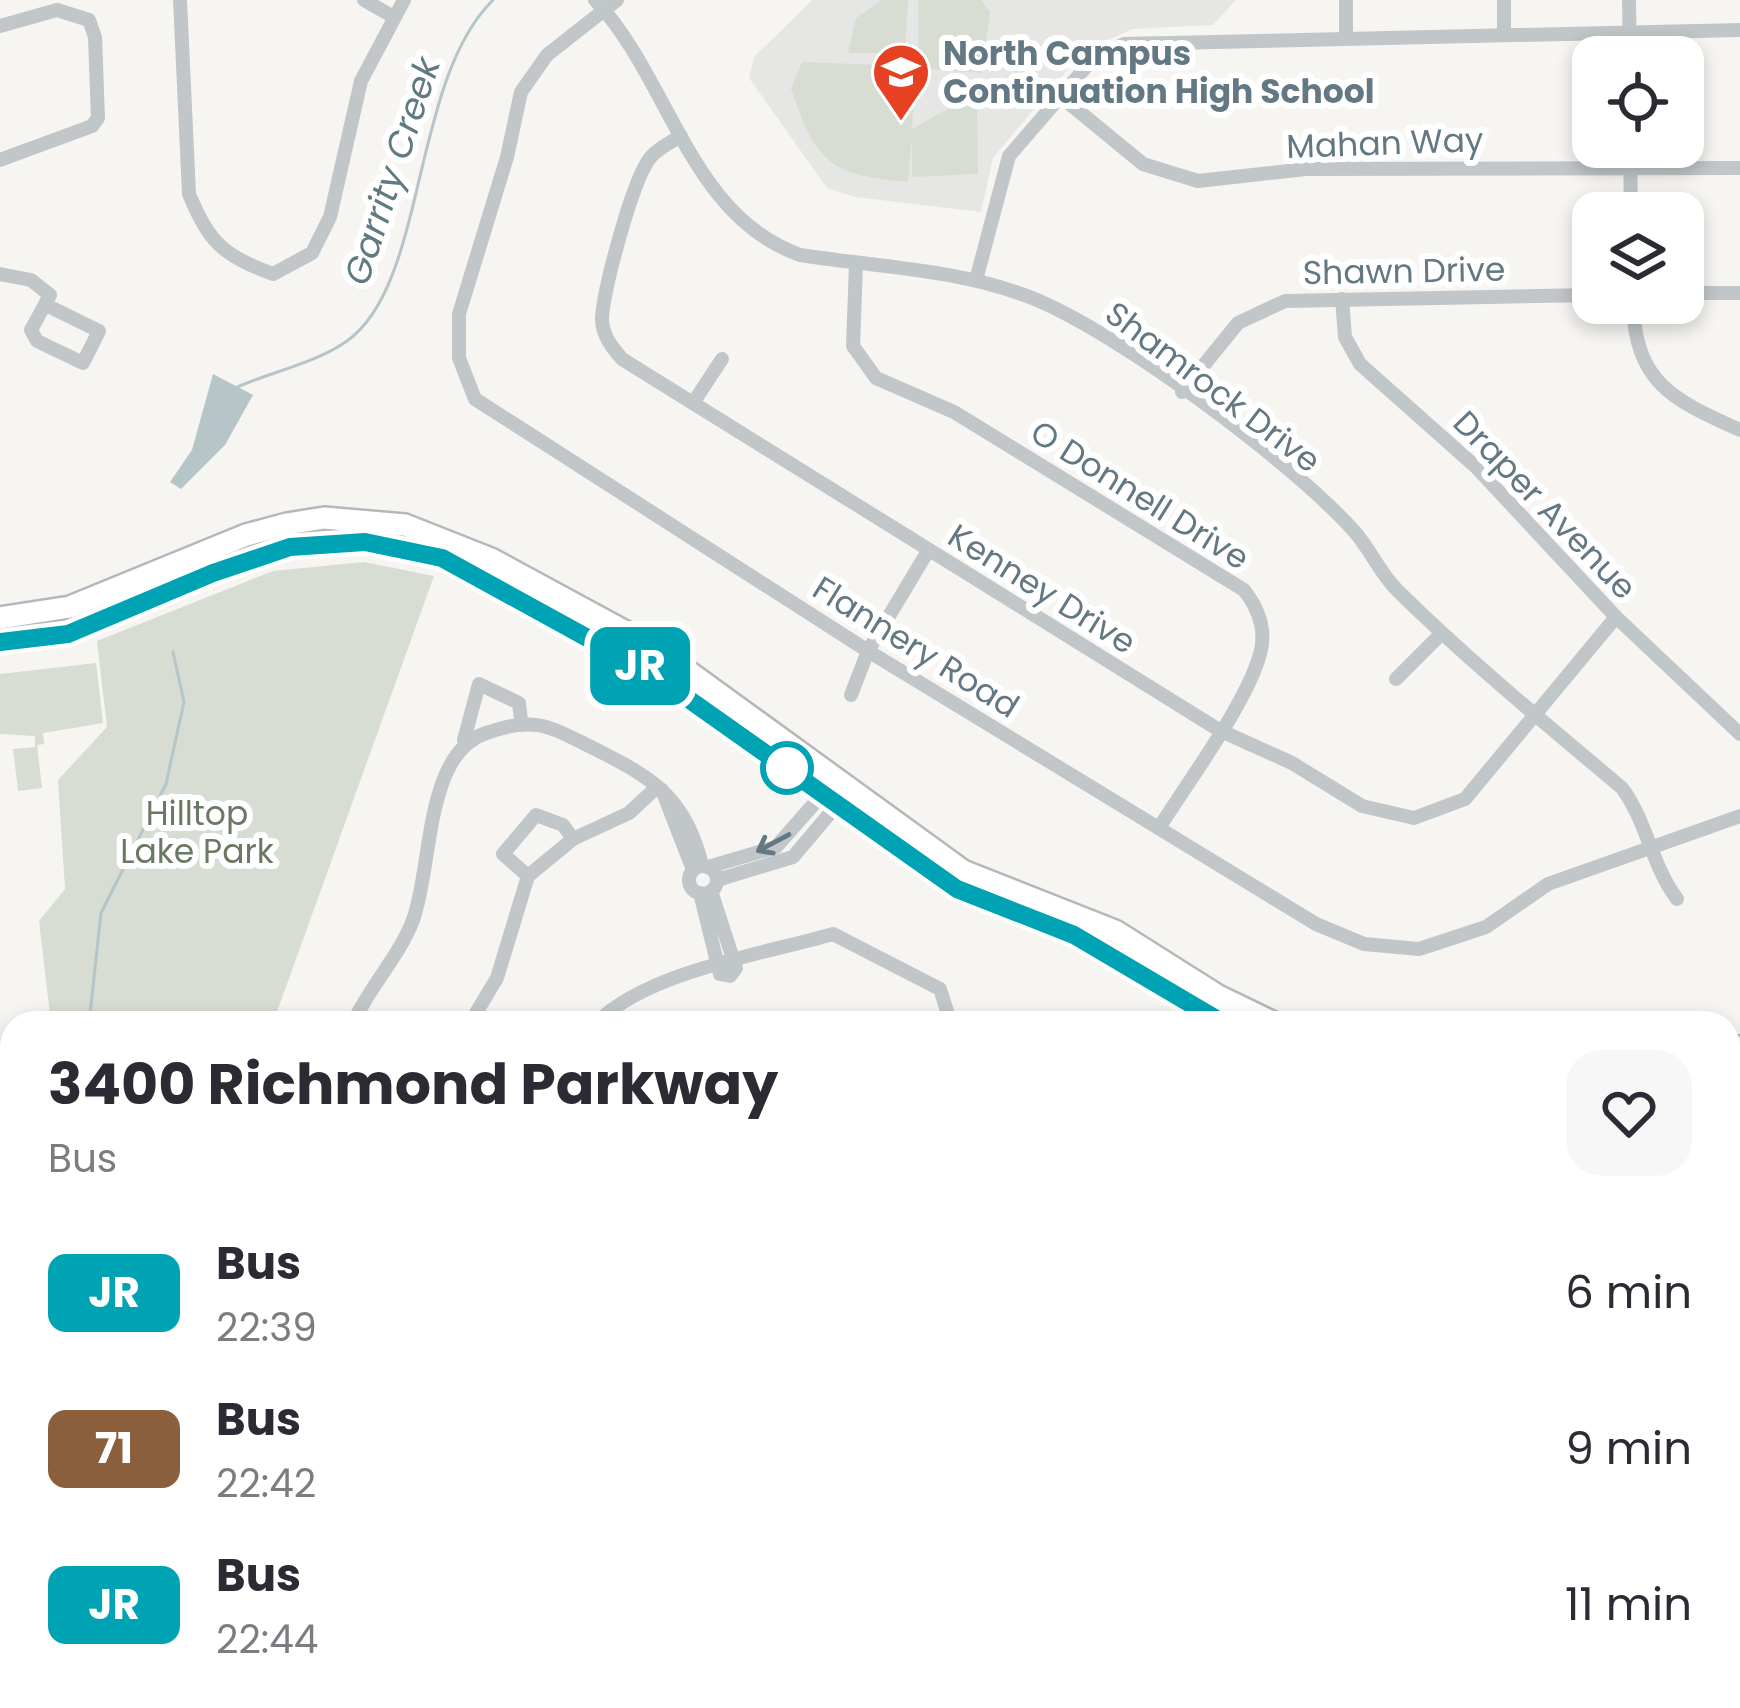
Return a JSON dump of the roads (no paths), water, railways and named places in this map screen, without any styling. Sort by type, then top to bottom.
[{"type":"highway","points":[[0,618],[70,607],[246,535],[287,524],[324,518],[405,525],[491,559],[657,650],[743,707],[836,792],[957,889],[1074,935],[1203,1011]]},
{"type":"highway","points":[[0,642],[68,634],[213,573],[290,547],[325,542],[400,546],[442,558],[653,674],[963,871],[1115,931],[1249,1011]]},
{"type":"street","points":[[180,0],[189,194],[201,223],[226,256],[273,274],[312,253],[329,217],[361,81],[404,0]]},
{"type":"street","points":[[364,0],[392,16]]},
{"type":"street","points":[[1346,0],[1346,37]]},
{"type":"street","points":[[1504,0],[1504,34]]},
{"type":"street","points":[[1629,0],[1630,33]]},
{"type":"street","name":"Shamrock Drive","points":[[606,3],[680,136],[732,214],[775,247],[856,264],[976,280],[1083,323],[1182,392],[1270,457],[1354,532],[1391,585],[1622,788],[1638,811],[1677,899]]},
{"type":"street","name":"Flannery Road","points":[[606,3],[548,55],[521,92],[507,158],[459,314],[459,358],[475,399],[868,651],[1316,924],[1364,944],[1420,949],[1486,927],[1548,884],[1740,816]]},
{"type":"street","points":[[0,26],[57,10],[88,20],[95,37],[98,118],[92,126],[0,160]]},
{"type":"street","points":[[976,280],[1004,167],[1092,60],[1124,44],[1740,30]]},
{"type":"street","name":"Mahan Way","points":[[1059,95],[1143,164],[1186,180],[1306,169],[1740,168]]},
{"type":"street","name":"Kenney Drive","points":[[680,136],[651,156],[640,176],[602,322],[607,342],[622,359],[1220,730],[1292,763],[1362,806],[1414,818],[1465,799],[1616,616]]},
{"type":"street","points":[[1630,169],[1631,192]]},
{"type":"street","name":"O Donnell Drive","points":[[856,264],[853,346],[876,378],[954,412],[1244,590],[1262,627],[1262,648],[1220,730],[1160,828]]},
{"type":"street","points":[[0,274],[31,280],[50,295],[31,329],[37,340],[82,363],[99,332],[46,305]]},
{"type":"street","points":[[1704,293],[1740,292]]},
{"type":"street","name":"Shawn Drive","points":[[1182,392],[1220,340],[1257,311],[1285,301],[1572,295]]},
{"type":"street","name":"Draper Avenue","points":[[1342,299],[1345,337],[1360,364],[1476,467],[1616,616],[1740,734]]},
{"type":"street","points":[[1636,324],[1640,355],[1673,400],[1740,430]]},
{"type":"street","points":[[693,403],[722,359]]},
{"type":"street","points":[[850,695],[868,651],[928,551]]},
{"type":"street","points":[[1396,679],[1442,633]]},
{"type":"street","points":[[360,1011],[413,920],[446,769],[464,740],[479,684],[519,703],[521,721]]},
{"type":"street","points":[[464,740],[521,721],[544,724],[631,767],[679,803],[705,878],[718,967]]},
{"type":"street","points":[[477,1011],[497,979],[528,876],[573,839],[605,829],[660,788]]},
{"type":"street","points":[[705,878],[793,857],[836,792]]},
{"type":"street","points":[[528,876],[502,854],[536,814],[563,825],[573,839]]},
{"type":"street","points":[[715,925],[734,962]]},
{"type":"street","points":[[609,1011],[652,983],[833,934],[940,989],[943,1011]]},
{"type":"waterway","name":"Garrity Creek","points":[[237,387],[335,349],[373,313],[407,229],[447,80],[466,36],[493,0]]},
{"type":"waterway","name":"Garrity Creek","points":[[90,1011],[101,913],[166,784],[184,702],[173,652]]},
{"type":"place","name":"North Campus Continuation High School","points":[[901,123]]},
{"type":"park label","name":"Hilltop Lake Park","points":[[197,832]]}]
